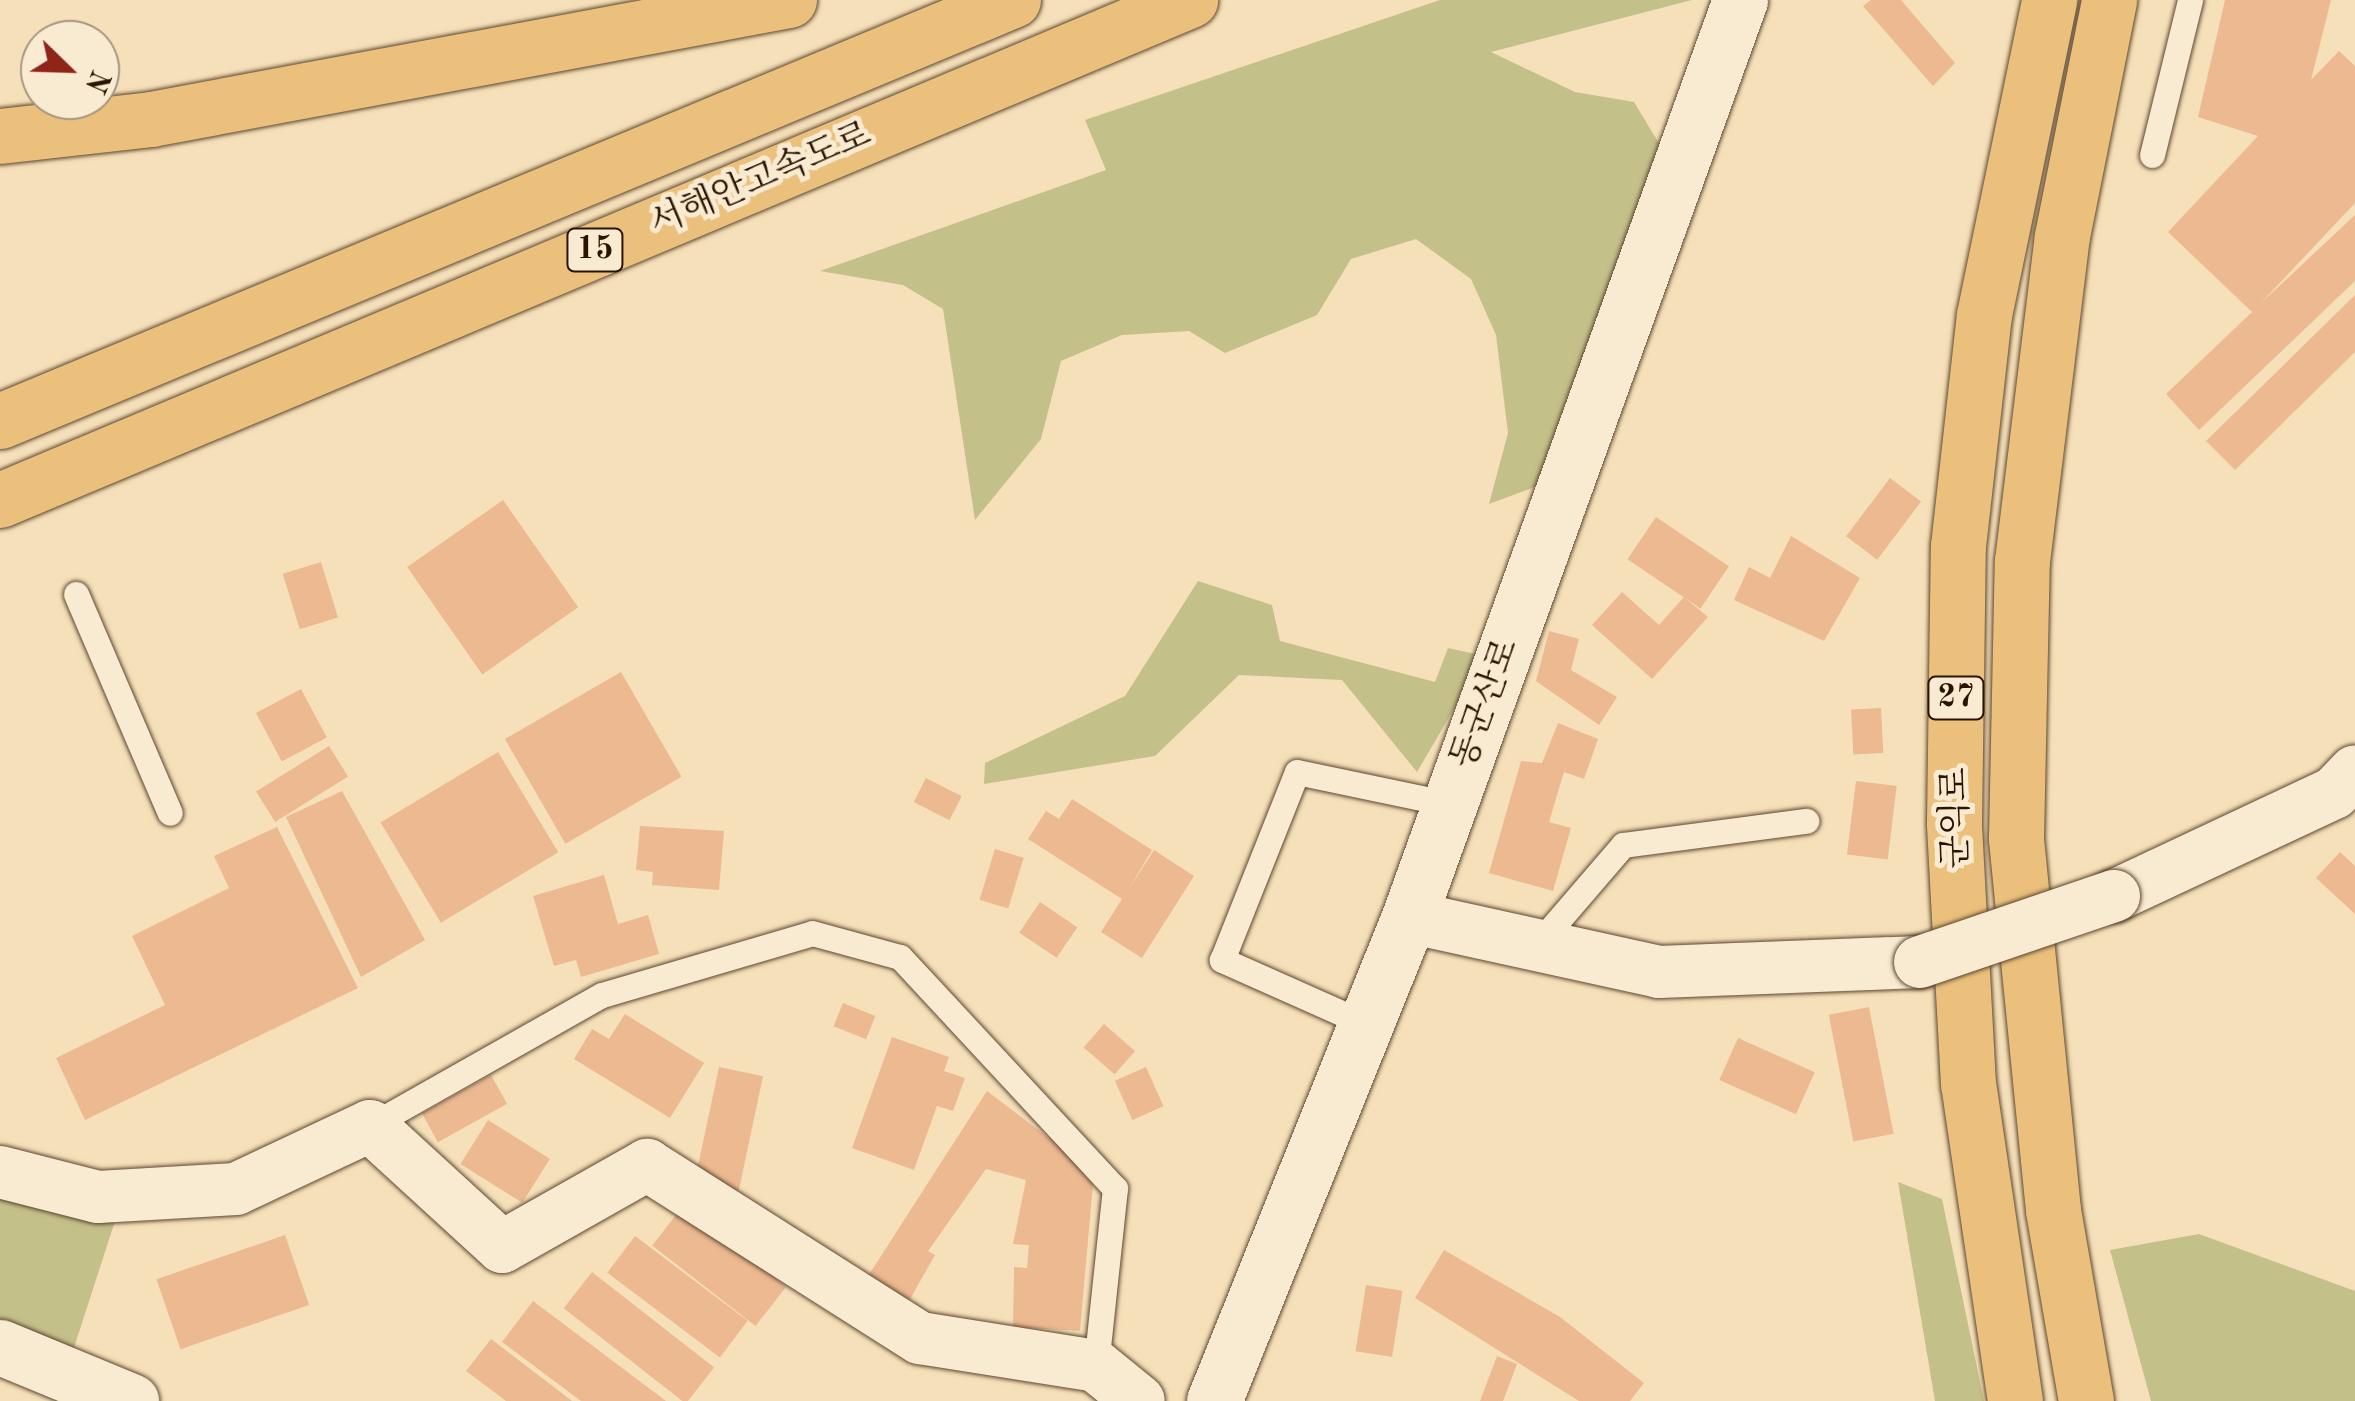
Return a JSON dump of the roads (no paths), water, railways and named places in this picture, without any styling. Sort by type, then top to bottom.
[{"type":"highway","points":[[0,136],[152,118],[788,0]]},
{"type":"highway","name":"서해안고속도로","points":[[0,422],[1013,0]]},
{"type":"highway","name":"서해안고속도로","points":[[0,500],[1190,0]]},
{"type":"highway","name":"군익로","points":[[2015,1401],[1968,1084],[1954,822],[1958,546],[1984,315],[2049,0]]},
{"type":"highway","name":"군익로","points":[[2086,1401],[2053,1210],[2016,838],[2022,562],[2062,236],[2108,0]]},
{"type":"street","name":"동군산로","points":[[1214,1401],[1410,917],[1740,0]]},
{"type":"street","points":[[1410,917],[1659,972],[1920,962],[2114,896],[2334,793],[2355,771]]},
{"type":"street","points":[[0,1172],[98,1196],[236,1189],[370,1126],[502,1247],[648,1165],[920,1338],[1096,1366],[1139,1401]]},
{"type":"street","points":[[0,1347],[131,1401]]},
{"type":"lane","points":[[2152,155],[2190,0]]},
{"type":"lane","points":[[76,594],[170,813]]},
{"type":"lane","points":[[1366,1024],[1222,960],[1297,772],[1450,804]]},
{"type":"lane","points":[[1537,945],[1623,845],[1806,822]]},
{"type":"lane","points":[[370,1126],[602,995],[812,933],[900,957],[1114,1188],[1096,1366]]}]
